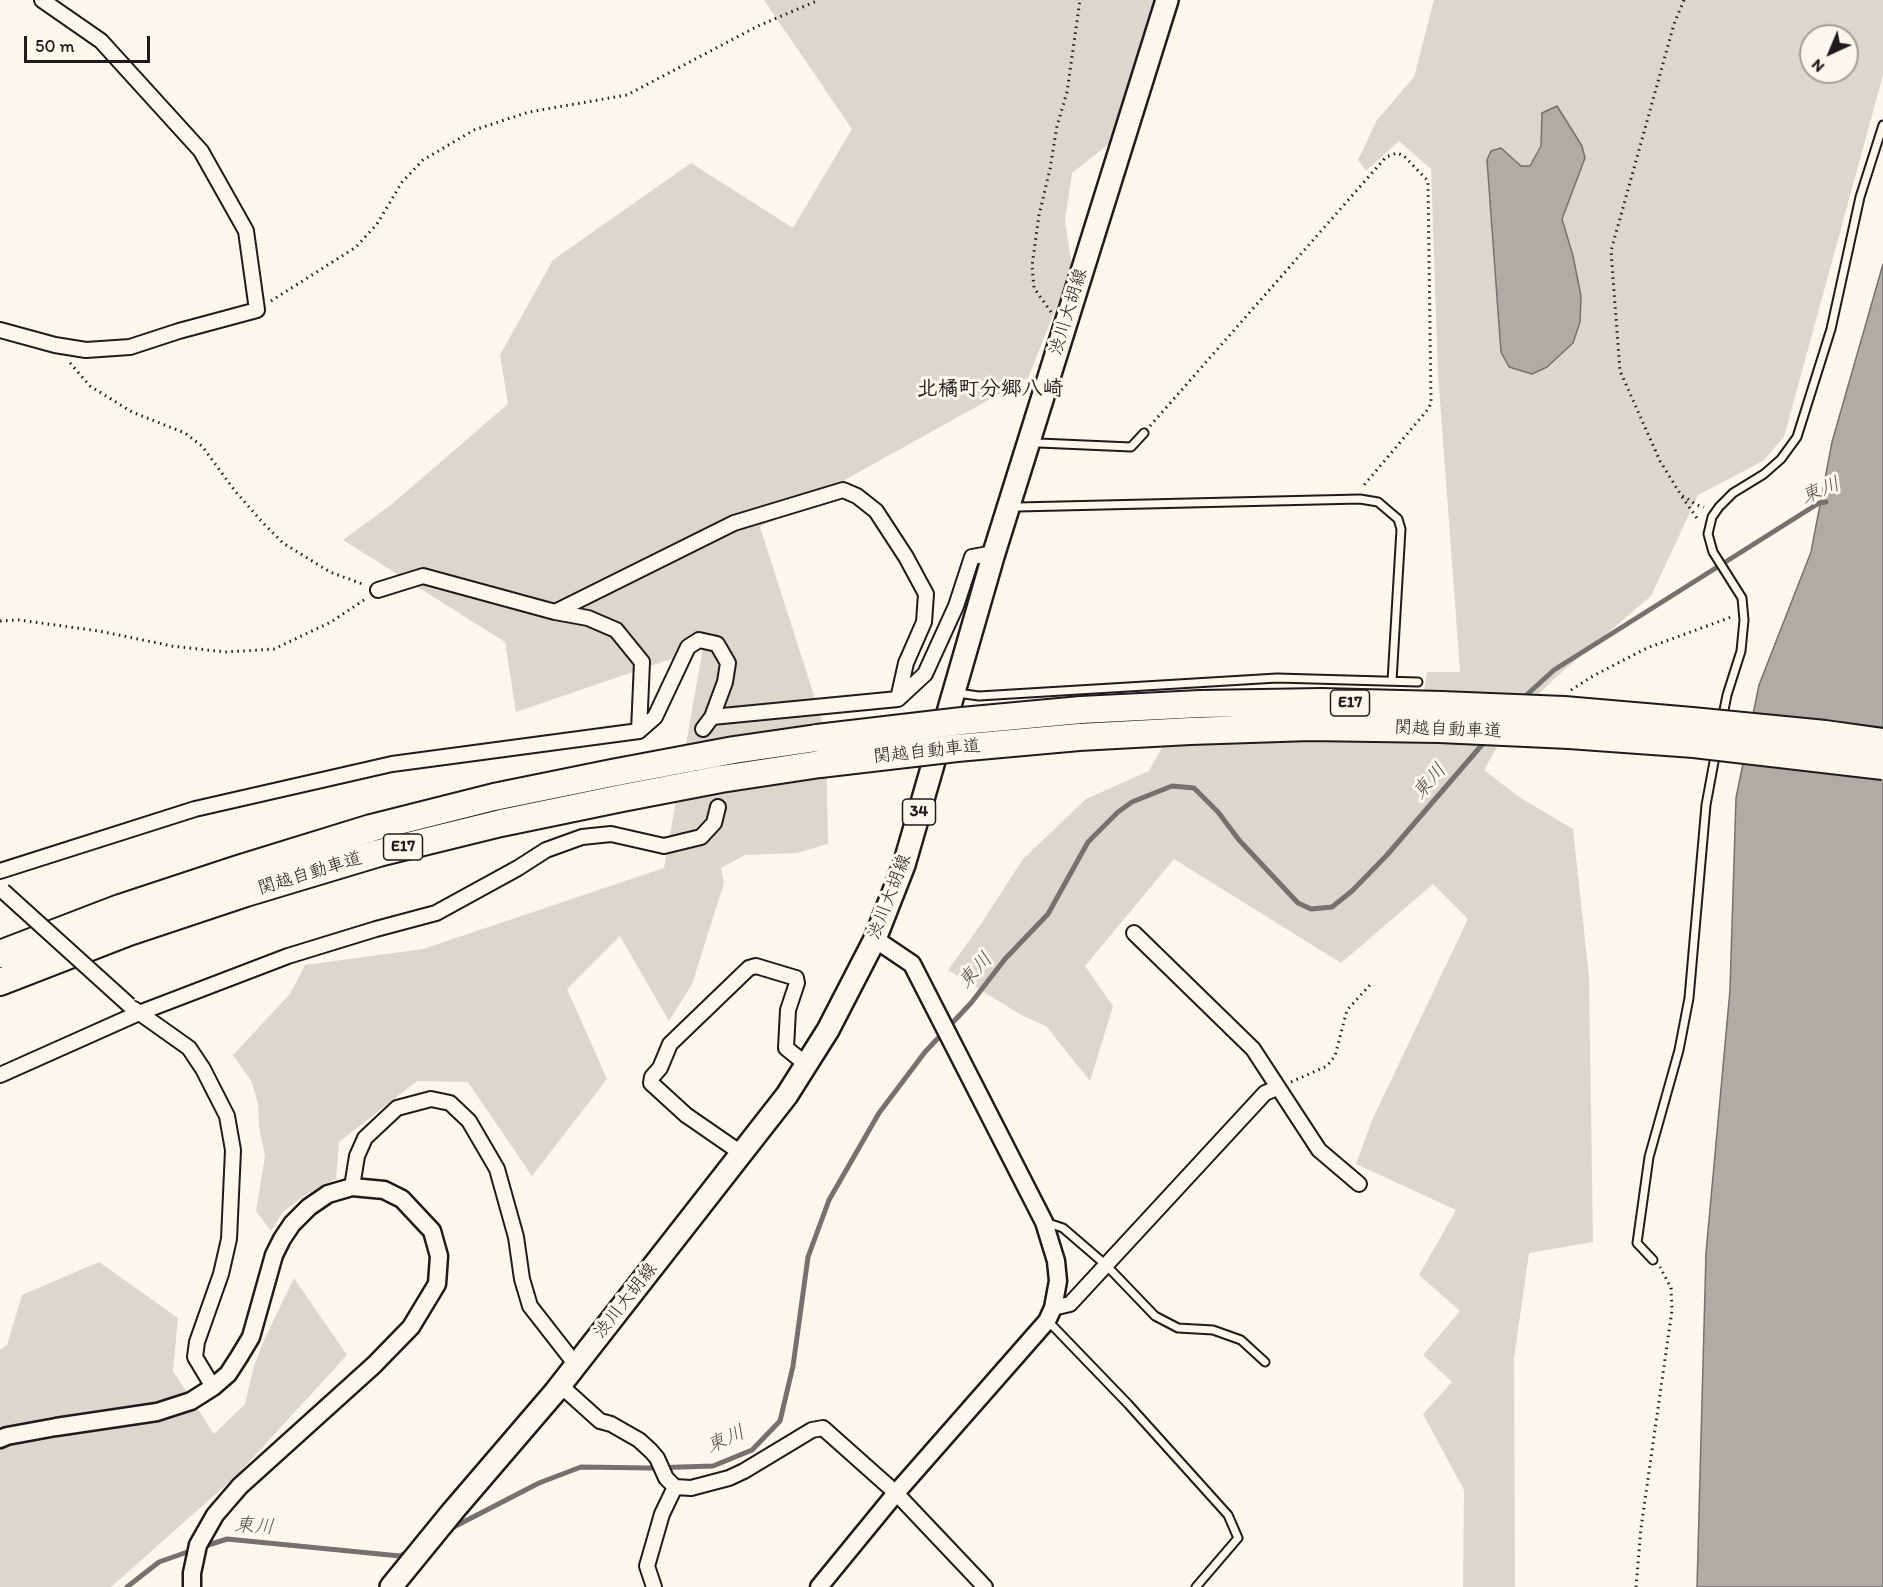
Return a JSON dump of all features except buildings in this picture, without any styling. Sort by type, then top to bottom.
[{"type":"highway","name":"関越自動車道","points":[[0,954],[120,908],[238,868],[371,828],[494,797],[734,750],[962,721],[1081,710],[1200,704],[1321,702],[1564,710],[1825,734],[1883,742]]},
{"type":"highway","name":"関越自動車道","points":[[0,981],[129,932],[246,893],[379,853],[501,823],[721,779],[820,764],[957,748],[1079,737],[1190,731],[1310,728],[1439,729],[1694,744],[1883,766]]},
{"type":"main road","name":"渋川大胡線","points":[[396,1580],[560,1385],[787,1095],[828,1030],[875,939],[904,865],[994,553],[1167,0]]},
{"type":"street","points":[[0,330],[55,345],[86,350],[130,347],[257,310],[246,231],[201,151],[101,41],[42,0]]},
{"type":"street","points":[[555,612],[734,523],[843,490],[857,496],[876,512],[906,557],[926,594],[924,622],[906,663],[898,699]]},
{"type":"street","points":[[0,870],[195,809],[392,765],[639,731],[655,717],[688,647],[699,640],[717,644],[728,663],[725,682],[707,723],[898,699],[925,674],[956,606],[972,557],[994,553]]},
{"type":"street","points":[[378,590],[423,576],[555,612],[588,618],[616,630],[642,662],[639,731]]},
{"type":"street","points":[[0,1075],[134,1009],[288,956],[435,913],[518,868],[546,850],[582,837],[611,834],[664,846],[701,837],[714,823],[718,807]]},
{"type":"street","points":[[2,890],[134,1009],[189,1048],[204,1069],[227,1116],[233,1150],[229,1239],[221,1274],[197,1342],[195,1357],[213,1387]]},
{"type":"street","points":[[1134,933],[1253,1049],[1319,1150],[1359,1184]]},
{"type":"street","points":[[875,939],[912,964],[1044,1222],[1056,1260],[1058,1281],[1050,1314]]},
{"type":"street","points":[[741,1153],[686,1115],[651,1083],[670,1044],[748,968],[756,966],[796,978],[797,982],[788,1010],[786,1048],[807,1065]]},
{"type":"street","points":[[819,1587],[896,1493],[1050,1314],[1070,1304],[1265,1093],[1277,1088]]},
{"type":"street","points":[[352,1187],[357,1156],[365,1138],[397,1108],[431,1100],[450,1103],[469,1121],[497,1169],[516,1237],[522,1279],[530,1306],[576,1365]]},
{"type":"street","points":[[0,1439],[56,1427],[157,1412],[191,1401],[228,1374],[251,1337],[274,1256],[292,1224],[309,1207],[328,1194],[352,1187],[384,1190],[402,1199],[432,1232],[439,1256],[437,1284],[411,1327],[374,1365],[240,1486],[215,1515],[198,1545],[192,1580]]},
{"type":"street","points":[[560,1385],[600,1421],[611,1424],[639,1440],[657,1458],[671,1482],[691,1488],[729,1478],[812,1430],[823,1428],[896,1493],[985,1587]]},
{"type":"street","points":[[654,1587],[647,1566],[671,1482]]},
{"type":"lane","points":[[1720,728],[1727,695],[1741,651],[1744,612],[1742,598],[1713,552],[1708,534],[1712,517],[1733,493],[1764,474],[1781,459],[1797,437],[1831,329],[1860,197],[1883,125]]},
{"type":"lane","points":[[1030,440],[1040,443],[1131,447],[1144,433]]},
{"type":"lane","points":[[1018,507],[1360,499],[1378,502],[1398,519],[1401,529],[1392,681]]},
{"type":"lane","points":[[954,692],[967,696],[979,696],[1276,678],[1418,682]]},
{"type":"lane","points":[[1653,1260],[1637,1243],[1649,1157],[1680,1050],[1689,998],[1706,805],[1718,739]]},
{"type":"lane","points":[[1044,1222],[1063,1228],[1106,1265],[1155,1316],[1178,1328],[1213,1330],[1241,1340],[1265,1362]]},
{"type":"lane","points":[[1050,1314],[1228,1515],[1238,1538],[1196,1587]]},
{"type":"path","points":[[257,310],[356,247],[377,224],[402,182],[423,160],[474,130],[529,111],[627,95],[758,26],[819,0]]},
{"type":"path","points":[[1064,330],[1034,288],[1032,266],[1039,215],[1057,126],[1067,92],[1080,0]]},
{"type":"path","points":[[1684,0],[1674,24],[1611,251],[1620,372],[1660,461],[1708,534]]},
{"type":"path","points":[[1144,433],[1386,157],[1396,153],[1404,156],[1428,181],[1431,402],[1429,408],[1365,484],[1360,499]]},
{"type":"path","points":[[55,345],[90,386],[132,412],[185,433],[202,446],[235,491],[283,543],[330,572],[378,590]]},
{"type":"path","points":[[1681,495],[1697,505],[1716,511]]},
{"type":"path","points":[[0,621],[19,620],[99,631],[172,646],[225,652],[274,649],[331,622],[378,590]]},
{"type":"path","points":[[1567,693],[1593,676],[1647,648],[1744,612]]},
{"type":"path","points":[[1277,1088],[1327,1066],[1335,1056],[1347,1010],[1370,985]]},
{"type":"path","points":[[1636,1587],[1641,1528],[1672,1310],[1671,1288],[1660,1267],[1653,1260]]},
{"type":"shaded area","points":[[764,0],[1157,0],[1115,139],[1072,173],[1065,220],[1072,268],[1028,378],[760,527],[826,733],[828,844],[797,853],[745,855],[721,868],[724,883],[692,984],[669,1021],[620,936],[567,989],[607,1079],[532,1176],[468,1082],[417,1081],[339,1142],[336,1179],[301,1198],[283,1212],[271,1231],[256,1211],[265,1156],[259,1127],[258,1104],[252,1082],[233,1055],[290,994],[305,965],[423,949],[664,868],[703,648],[516,712],[505,642],[343,540],[392,504],[508,404],[500,355],[553,260],[691,163],[793,228],[852,129]]},
{"type":"shaded area","points":[[1434,0],[1883,0],[1883,75],[1784,437],[1763,461],[1698,495],[1651,596],[1556,677],[1511,722],[1484,770],[1519,797],[1573,829],[1589,977],[1593,1242],[1529,1253],[1514,1358],[1515,1587],[1463,1587],[1464,1490],[1423,1414],[1452,1382],[1423,1355],[1460,1311],[1419,1275],[1456,1210],[1356,1164],[1373,1118],[1468,919],[1433,884],[1341,963],[1174,859],[1085,966],[1113,1006],[1090,1081],[1046,1026],[1023,1016],[948,970],[1023,859],[1086,799],[1149,771],[1165,742],[1417,735],[1427,672],[1460,672],[1438,373],[1431,169],[1399,141],[1366,171],[1358,160],[1377,120],[1414,77]]},
{"type":"shaded area","points":[[1557,106],[1582,146],[1585,158],[1562,219],[1573,256],[1581,296],[1580,322],[1573,343],[1547,367],[1532,374],[1509,367],[1501,352],[1487,160],[1491,151],[1501,148],[1521,166],[1530,166],[1541,146],[1542,113]]},
{"type":"shaded area","points":[[1883,264],[1883,1587],[1697,1587],[1706,1253],[1730,990],[1736,798],[1759,685],[1811,552],[1832,442]]},
{"type":"shaded area","points":[[99,1262],[178,1318],[173,1371],[214,1434],[245,1404],[254,1366],[264,1340],[294,1278],[347,1355],[236,1476],[111,1587],[0,1587],[0,1350],[7,1345],[22,1295]]},
{"type":"waterway","name":"東川","points":[[1520,701],[1554,670],[1819,503],[1826,502]]},
{"type":"waterway","name":"東川","points":[[448,1530],[539,1483],[581,1467],[713,1466],[752,1450],[780,1421],[793,1366],[808,1257],[829,1200],[879,1113],[925,1052],[971,1003],[1005,959],[1048,914],[1088,842],[1118,812],[1132,802],[1172,786],[1194,788],[1298,903],[1311,909],[1332,907],[1352,891],[1387,855],[1487,739]]},
{"type":"waterway","name":"東川","points":[[202,1547],[227,1539],[400,1556],[411,1550]]},
{"type":"waterway","name":"東川","points":[[127,1587],[159,1562],[193,1550]]},
{"type":"tunnel","points":[[703,729],[718,807]]},
{"type":"district","name":"北橘町分郷八崎","points":[[990,390]]}]
